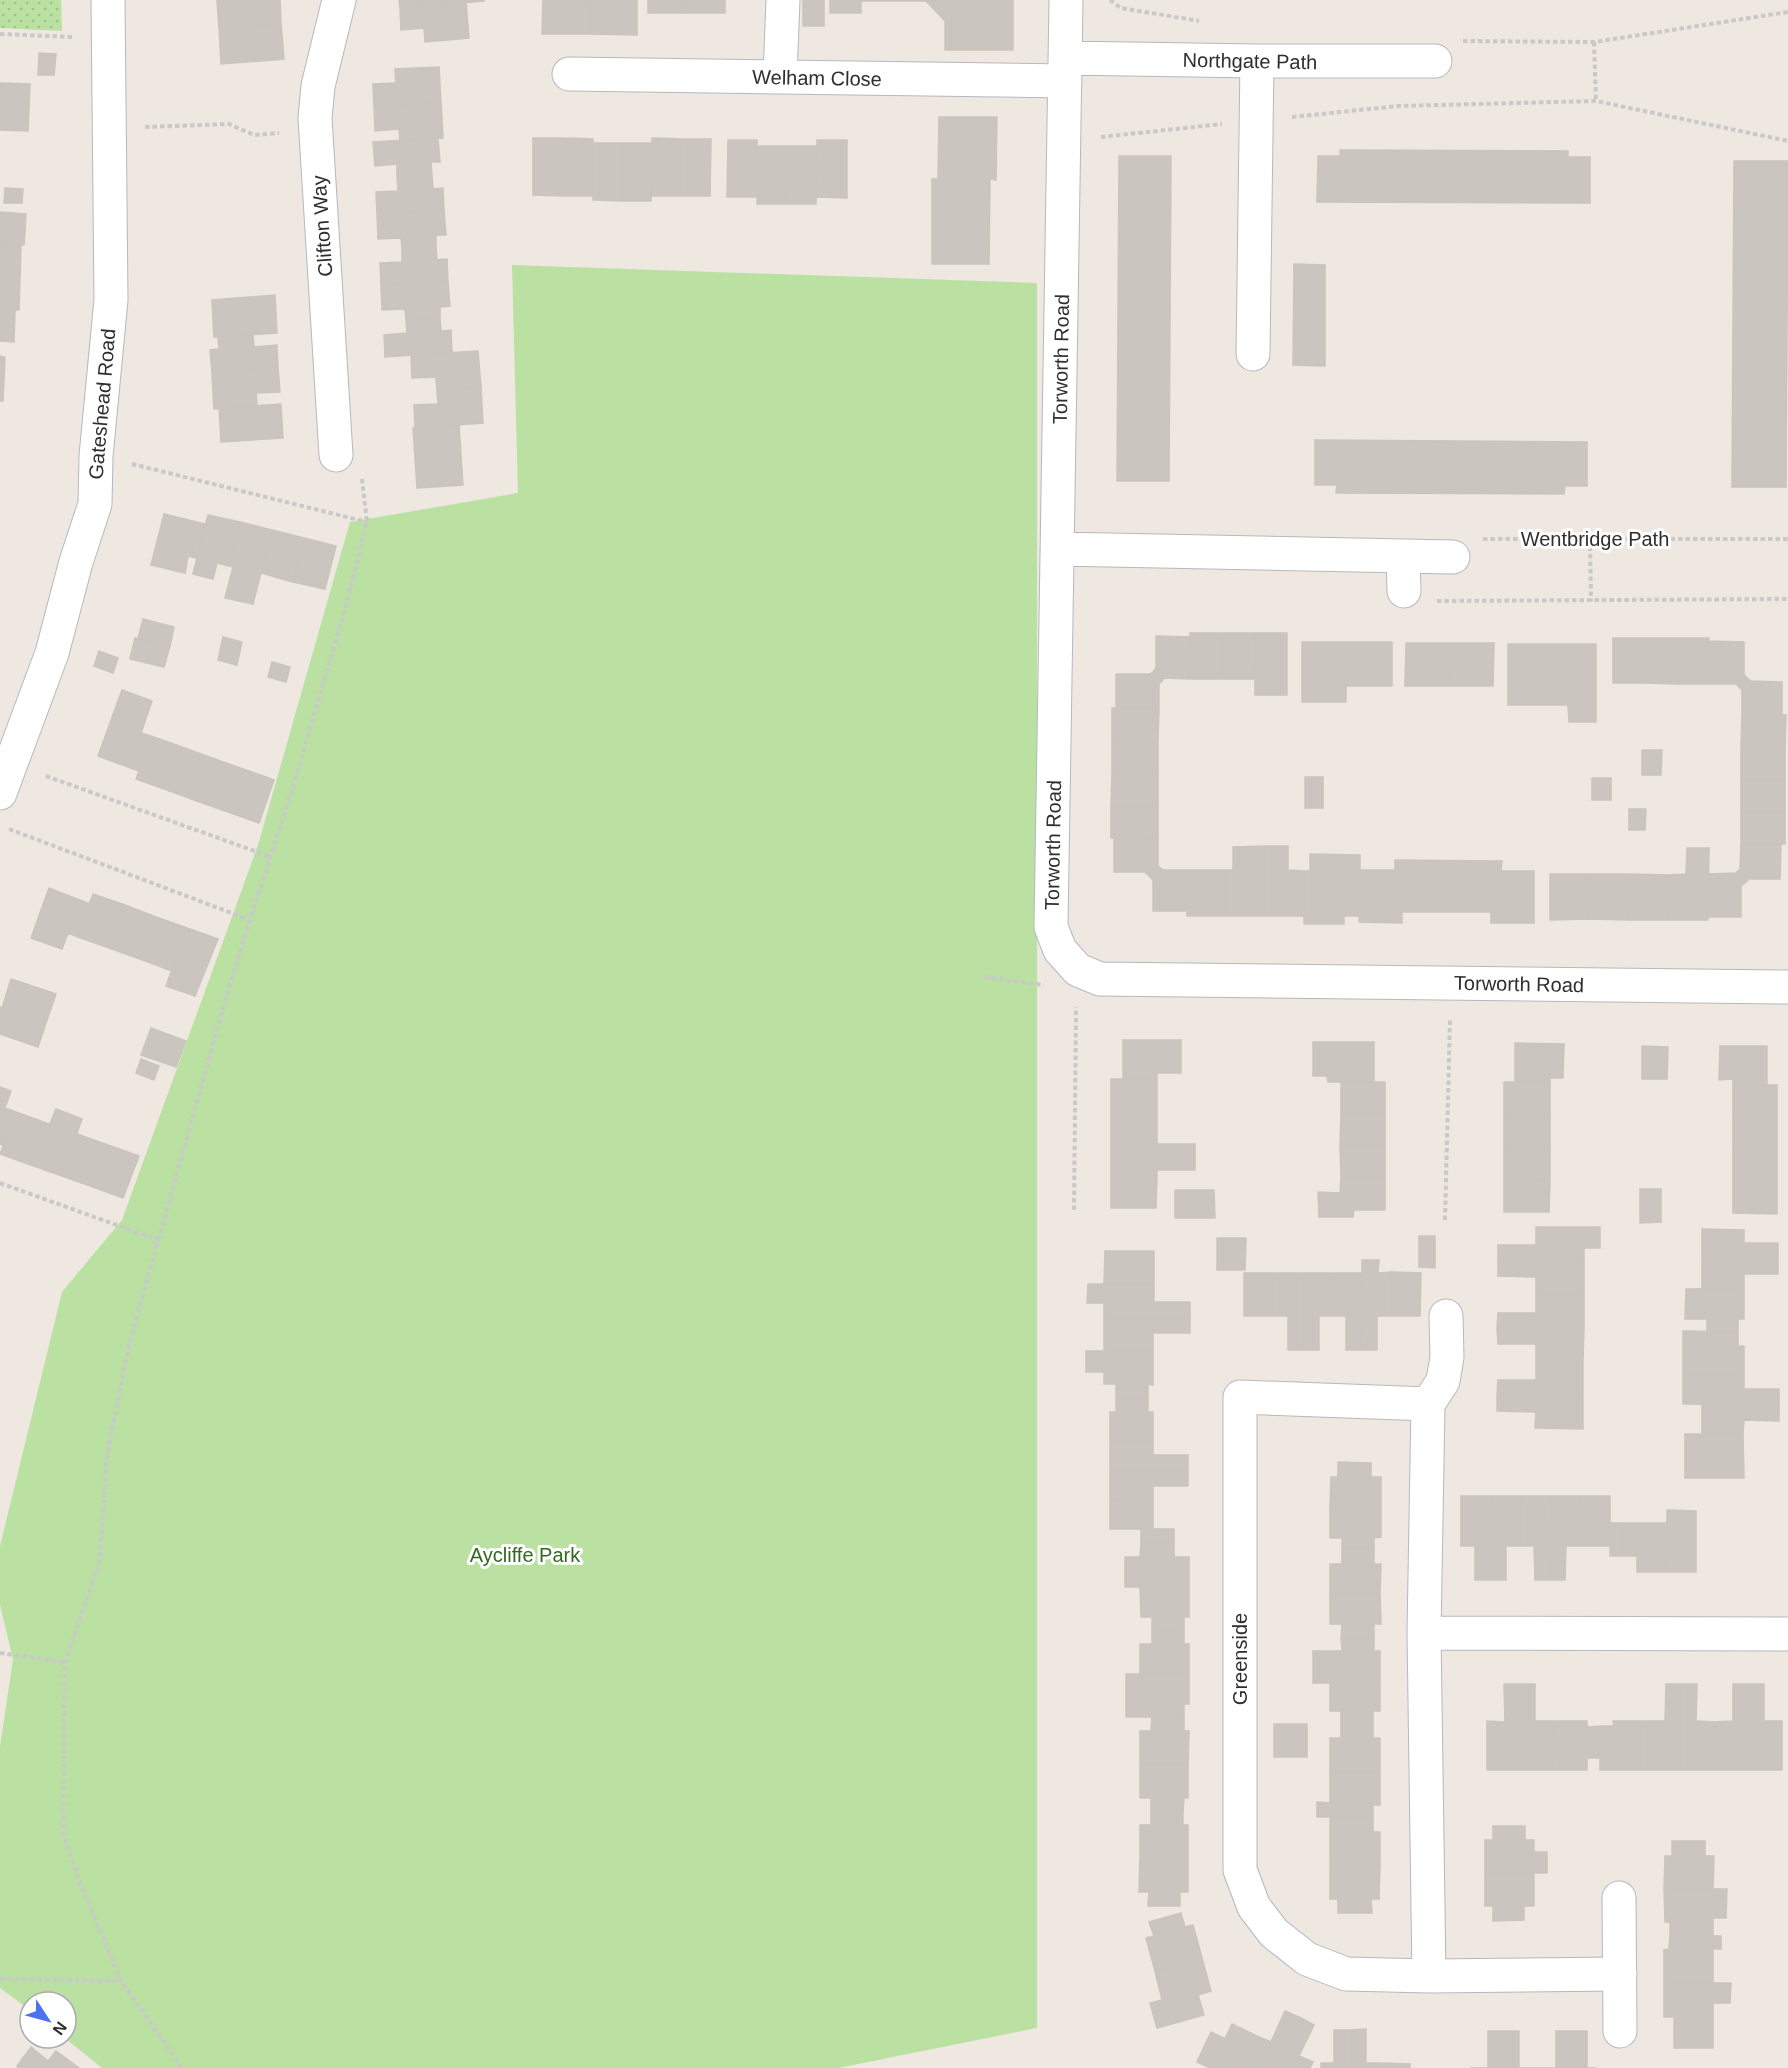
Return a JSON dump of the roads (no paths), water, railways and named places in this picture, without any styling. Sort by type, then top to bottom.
[{"type":"street","name":"Gateshead Road","points":[[5,778],[52,653],[76,562],[95,504],[96,456],[111,300],[108,0]]},
{"type":"street","name":"Clifton Way","points":[[336,455],[316,129],[318,86],[339,0]]},
{"type":"street","points":[[780,77],[783,0]]},
{"type":"street","name":"Torworth Road","points":[[1066,0],[1051,927],[1060,950],[1078,970],[1082,985],[1100,979],[1788,987]]},
{"type":"street","points":[[1253,354],[1257,61]]},
{"type":"street","name":"Northgate Path","points":[[1065,69],[1257,61],[1435,61]]},
{"type":"street","name":"Welham Close","points":[[569,74],[780,77],[1065,69]]},
{"type":"street","points":[[1058,549],[1403,557],[1463,548]]},
{"type":"street","points":[[1403,557],[1416,596]]},
{"type":"street","points":[[1429,1976],[1424,1633],[1428,1404],[1443,1381],[1447,1357],[1446,1316]]},
{"type":"street","name":"Greenside","points":[[1428,1404],[1240,1397],[1240,1870],[1254,1907],[1274,1932],[1307,1959],[1346,1974],[1429,1976],[1620,1974]]},
{"type":"street","points":[[1424,1633],[1788,1634]]},
{"type":"street","points":[[1619,1898],[1620,2031]]},
{"type":"park label","name":"Aycliffe Park","points":[[525,1555]]}]
